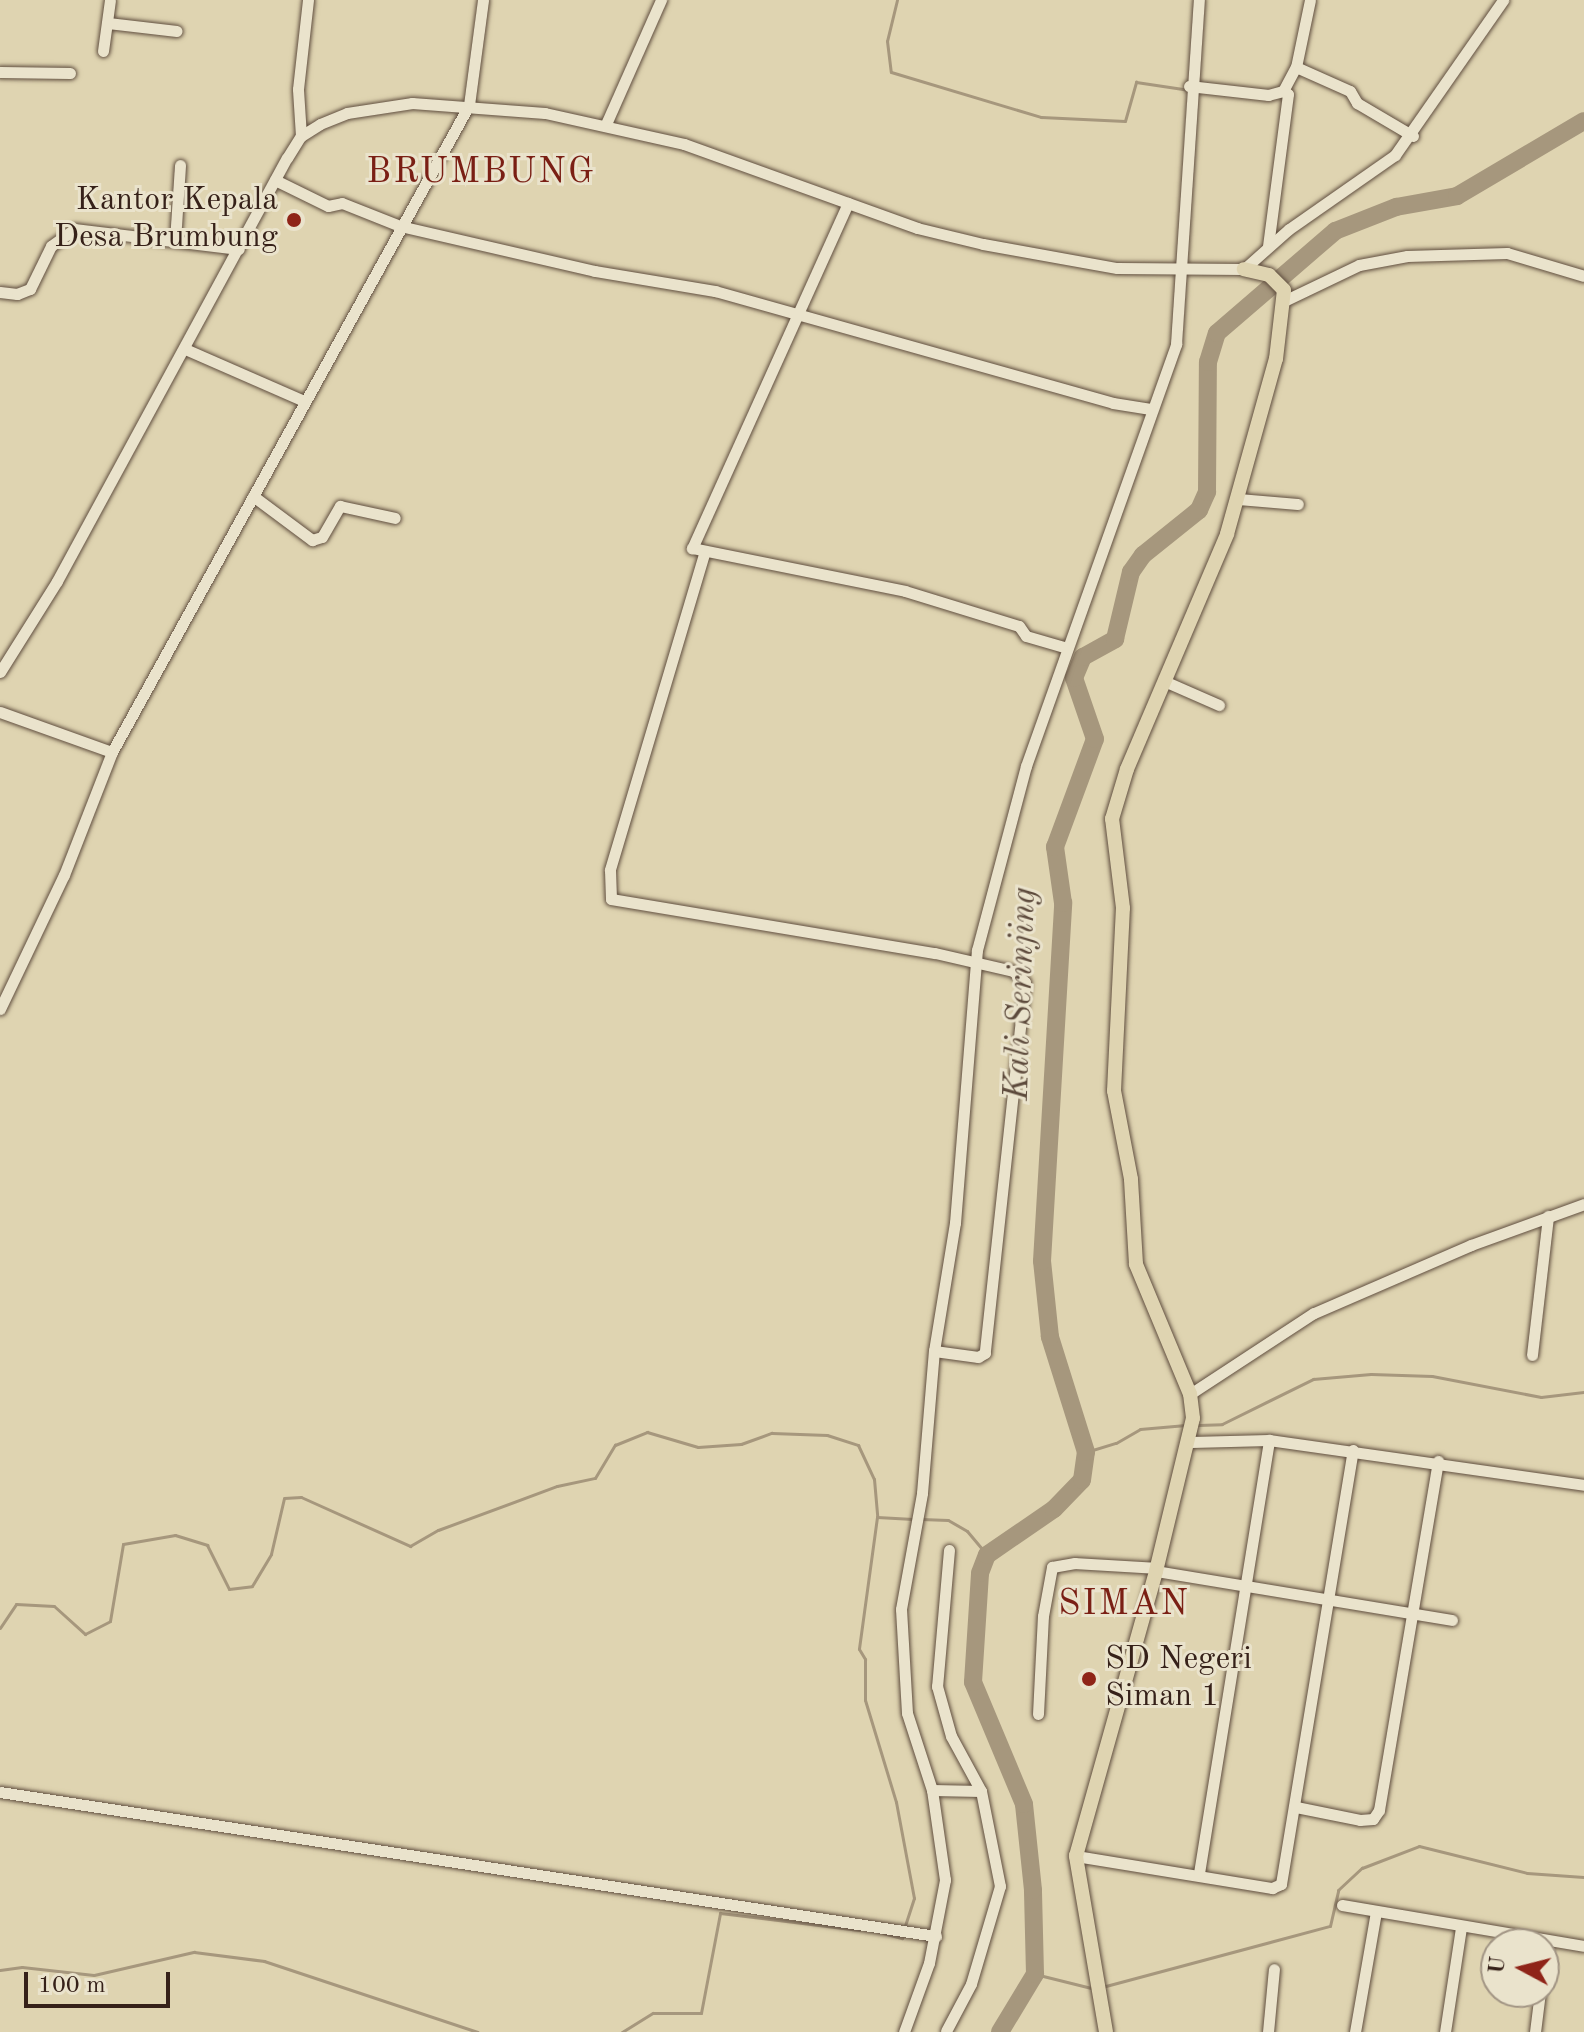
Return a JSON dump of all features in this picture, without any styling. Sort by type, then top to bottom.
[{"type":"main road","points":[[1106,2032],[1076,1856],[1157,1569],[1191,1438],[1193,1418],[1190,1394],[1136,1264],[1131,1179],[1114,1091],[1123,908],[1112,819],[1238,499],[1274,370],[1283,293],[1269,275],[1244,269]]},
{"type":"street","points":[[103,51],[110,0]]},
{"type":"street","points":[[301,136],[298,89],[308,0]]},
{"type":"street","points":[[0,1009],[64,875],[112,752],[469,105],[483,0]]},
{"type":"street","points":[[606,124],[661,0]]},
{"type":"street","points":[[1268,246],[1284,92],[1297,67],[1310,0]]},
{"type":"street","points":[[0,672],[57,581],[301,136],[347,113],[381,106],[469,105],[606,124],[684,144],[848,203],[983,244],[1117,268],[1184,272],[1244,269],[1268,246],[1376,170],[1413,136],[1503,0]]},
{"type":"street","points":[[904,2032],[936,1936],[944,1864],[932,1790],[907,1713],[900,1654],[901,1609],[916,1532],[934,1351],[955,1223],[977,961],[1026,766],[1176,344],[1184,272],[1190,89],[1202,1]]},
{"type":"street","points":[[108,23],[177,31]]},
{"type":"street","points":[[1297,67],[1350,91],[1357,103],[1413,136]]},
{"type":"street","points":[[0,72],[70,73]]},
{"type":"street","points":[[1190,89],[1268,95],[1284,92]]},
{"type":"street","points":[[175,241],[180,165]]},
{"type":"street","points":[[275,180],[328,206],[342,203],[400,226],[595,271],[715,291],[798,316],[1151,409]]},
{"type":"street","points":[[848,203],[693,541],[695,551],[905,591],[1019,626],[1026,636],[1067,648]]},
{"type":"street","points":[[0,292],[17,294],[30,289],[51,246],[74,229],[239,249]]},
{"type":"street","points":[[1283,293],[1359,265],[1461,252],[1521,255],[1584,276]]},
{"type":"street","points":[[185,349],[304,401]]},
{"type":"street","points":[[253,496],[312,540],[322,537],[340,506],[395,518]]},
{"type":"street","points":[[1238,499],[1298,504]]},
{"type":"street","points":[[704,554],[610,870],[611,899],[977,961],[1013,971],[1026,988],[1015,1057],[1004,1214],[985,1353],[978,1357],[934,1351]]},
{"type":"street","points":[[1164,681],[1219,705]]},
{"type":"street","points":[[0,712],[112,752]]},
{"type":"street","points":[[1190,1394],[1314,1313],[1584,1204]]},
{"type":"street","points":[[1532,1355],[1548,1216]]},
{"type":"street","points":[[1191,1438],[1269,1440],[1353,1450],[1584,1485]]},
{"type":"street","points":[[1199,1873],[1269,1440]]},
{"type":"street","points":[[1076,1856],[1279,1886],[1296,1807],[1353,1450]]},
{"type":"street","points":[[1296,1807],[1360,1820],[1376,1816],[1414,1615],[1438,1461]]},
{"type":"street","points":[[946,2031],[971,1984],[1000,1886],[981,1791],[951,1736],[937,1686],[949,1550]]},
{"type":"street","points":[[1038,1714],[1043,1616],[1054,1565],[1157,1569],[1452,1620]]},
{"type":"street","points":[[932,1790],[981,1791]]},
{"type":"street","points":[[0,1792],[936,1936]]},
{"type":"street","points":[[1342,1905],[1480,1930]]},
{"type":"street","points":[[1355,2032],[1376,1912]]},
{"type":"street","points":[[1445,2032],[1461,1927]]},
{"type":"street","points":[[1560,1943],[1584,1946]]},
{"type":"street","points":[[1268,2032],[1274,1969]]},
{"type":"street","points":[[1535,2032],[1538,2008]]},
{"type":"waterway","points":[[897,0],[887,41],[891,72],[1041,117],[1125,121],[1136,82],[1189,90]]},
{"type":"waterway","name":"Kali Serinjing","points":[[1000,2032],[1035,1974],[1033,1890],[1024,1804],[973,1682],[980,1573],[987,1555],[1054,1509],[1082,1480],[1086,1452],[1050,1337],[1042,1261],[1063,903],[1055,847],[1095,739],[1074,678],[1083,657],[1115,639],[1131,572],[1143,555],[1199,510],[1207,492],[1208,362],[1217,333],[1335,231],[1396,207],[1457,196],[1584,121]]},
{"type":"waterway","points":[[1198,1425],[1222,1424],[1313,1379],[1371,1374],[1432,1376],[1541,1397],[1584,1392]]},
{"type":"waterway","points":[[1086,1452],[1116,1443],[1140,1429],[1186,1425]]},
{"type":"waterway","points":[[0,1628],[16,1604],[54,1606],[85,1634],[110,1621],[123,1544],[175,1535],[207,1545],[229,1589],[252,1586],[271,1554],[284,1498],[301,1497],[410,1546],[438,1530],[557,1486],[595,1478],[615,1445],[647,1432],[698,1447],[741,1444],[772,1433],[827,1435],[858,1445],[874,1479],[877,1517],[913,1519]]},
{"type":"waterway","points":[[877,1517],[859,1649],[865,1659],[865,1700],[896,1802],[914,1898],[905,1926]]},
{"type":"waterway","points":[[921,1519],[948,1520],[967,1531],[987,1555]]},
{"type":"waterway","points":[[1102,1987],[1330,1926],[1338,1890],[1362,1868],[1419,1846],[1527,1873],[1584,1877]]},
{"type":"waterway","points":[[622,2032],[653,2013],[701,2013],[720,1913],[859,1930]]},
{"type":"waterway","points":[[883,1933],[902,1938],[903,1933]]},
{"type":"waterway","points":[[0,1970],[22,1967],[94,1975],[194,1952],[264,1961],[477,2032]]},
{"type":"waterway","points":[[1035,1974],[1095,1989]]},
{"type":"place","name":"Kantor Kepala Desa Brumbung","points":[[294,220]]},
{"type":"place","name":"SD Negeri Siman 1","points":[[1089,1679]]},
{"type":"district","name":"BRUMBUNG","points":[[481,174]]},
{"type":"district","name":"SIMAN","points":[[1124,1606]]}]
